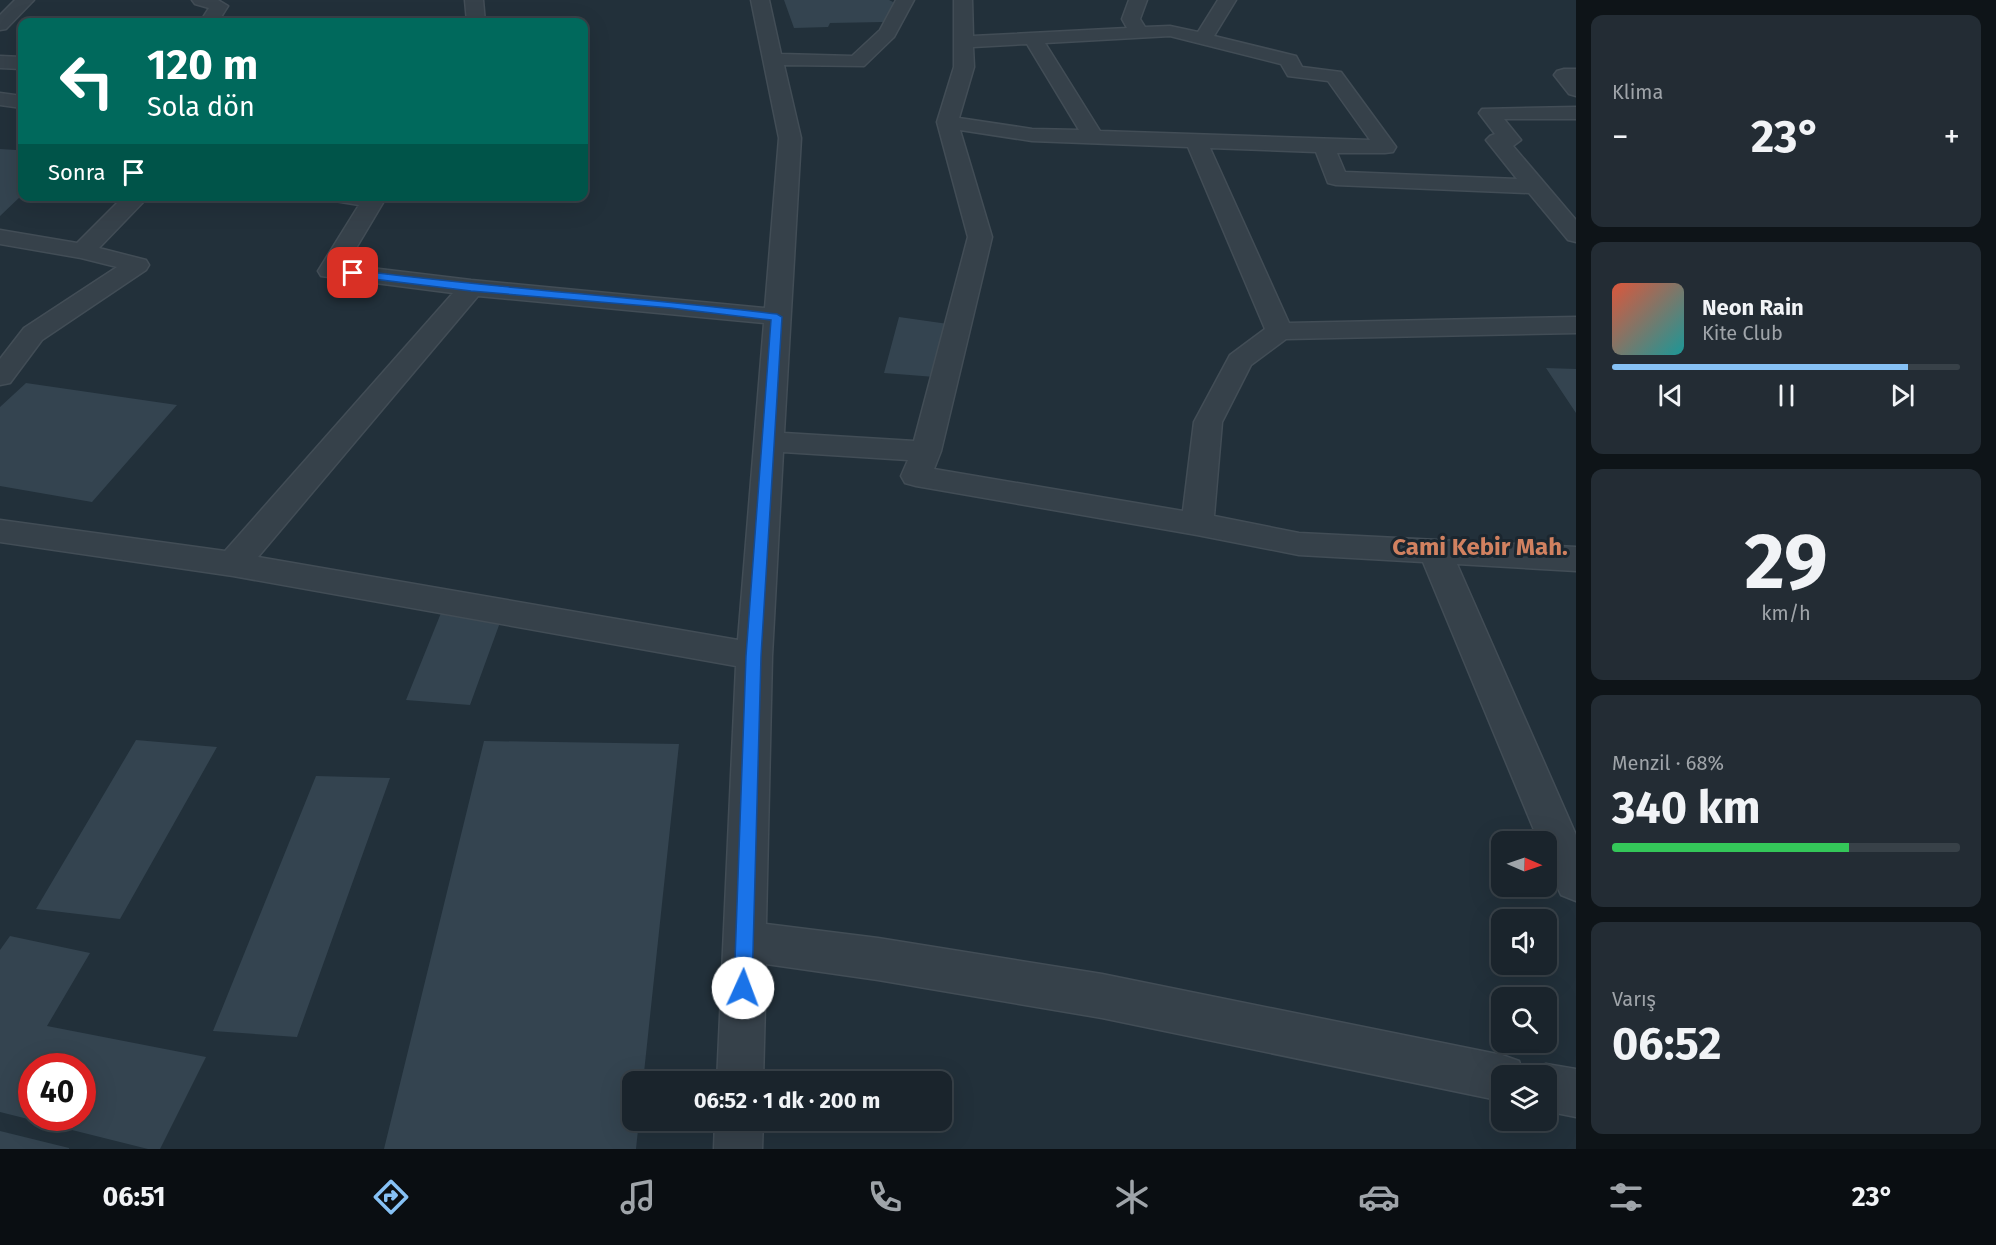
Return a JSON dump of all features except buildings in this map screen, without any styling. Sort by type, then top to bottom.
[{"type":"street","points":[[0,25],[25,0]]},
{"type":"street","points":[[204,0],[219,6],[212,18]]},
{"type":"street","points":[[474,0],[476,18]]},
{"type":"street","points":[[740,1071],[754,656],[790,138],[760,0]]},
{"type":"street","points":[[773,59],[857,62],[888,33],[905,0]]},
{"type":"street","points":[[963,0],[964,67],[947,122],[980,237],[926,451],[916,476],[1197,524],[1299,544],[1576,559]]},
{"type":"street","points":[[1138,0],[1131,18],[1139,32]]},
{"type":"street","points":[[1203,39],[1227,0]]},
{"type":"street","points":[[947,122],[1032,135],[1385,147],[1334,76],[1295,72],[1289,60],[1170,30],[964,42]]},
{"type":"street","points":[[1033,38],[1093,137]]},
{"type":"street","points":[[0,62],[18,63]]},
{"type":"street","points":[[1576,75],[1564,75],[1576,90]]},
{"type":"street","points":[[0,99],[18,101]]},
{"type":"street","points":[[1576,113],[1489,113],[1510,140],[1497,140],[1576,235]]},
{"type":"street","points":[[1196,141],[1280,331]]},
{"type":"street","points":[[1324,146],[1336,178],[1534,186]]},
{"type":"street","points":[[82,250],[133,201]]},
{"type":"street","points":[[373,201],[330,270],[471,288],[671,304],[777,317]]},
{"type":"street","points":[[0,237],[82,250],[137,265],[33,334],[5,364]]},
{"type":"street","points":[[233,564],[471,288]]},
{"type":"street","points":[[1197,524],[1209,422],[1240,361],[1280,331],[1576,325]]},
{"type":"street","points":[[768,442],[926,451]]},
{"type":"street","points":[[0,531],[233,564],[754,656]]},
{"type":"street","points":[[1435,551],[1576,882]]},
{"type":"street","points":[[744,941],[878,959],[1102,996],[1491,1076]]},
{"type":"street","points":[[1557,1089],[1576,1093]]},
{"type":"street","points":[[738,1149],[739,1131]]},
{"type":"district","name":"Cami Kebir Mah.","points":[[1480,547]]},
{"type":"route","points":[[353,273],[471,288],[671,304],[777,317],[754,656],[743,988]]}]
